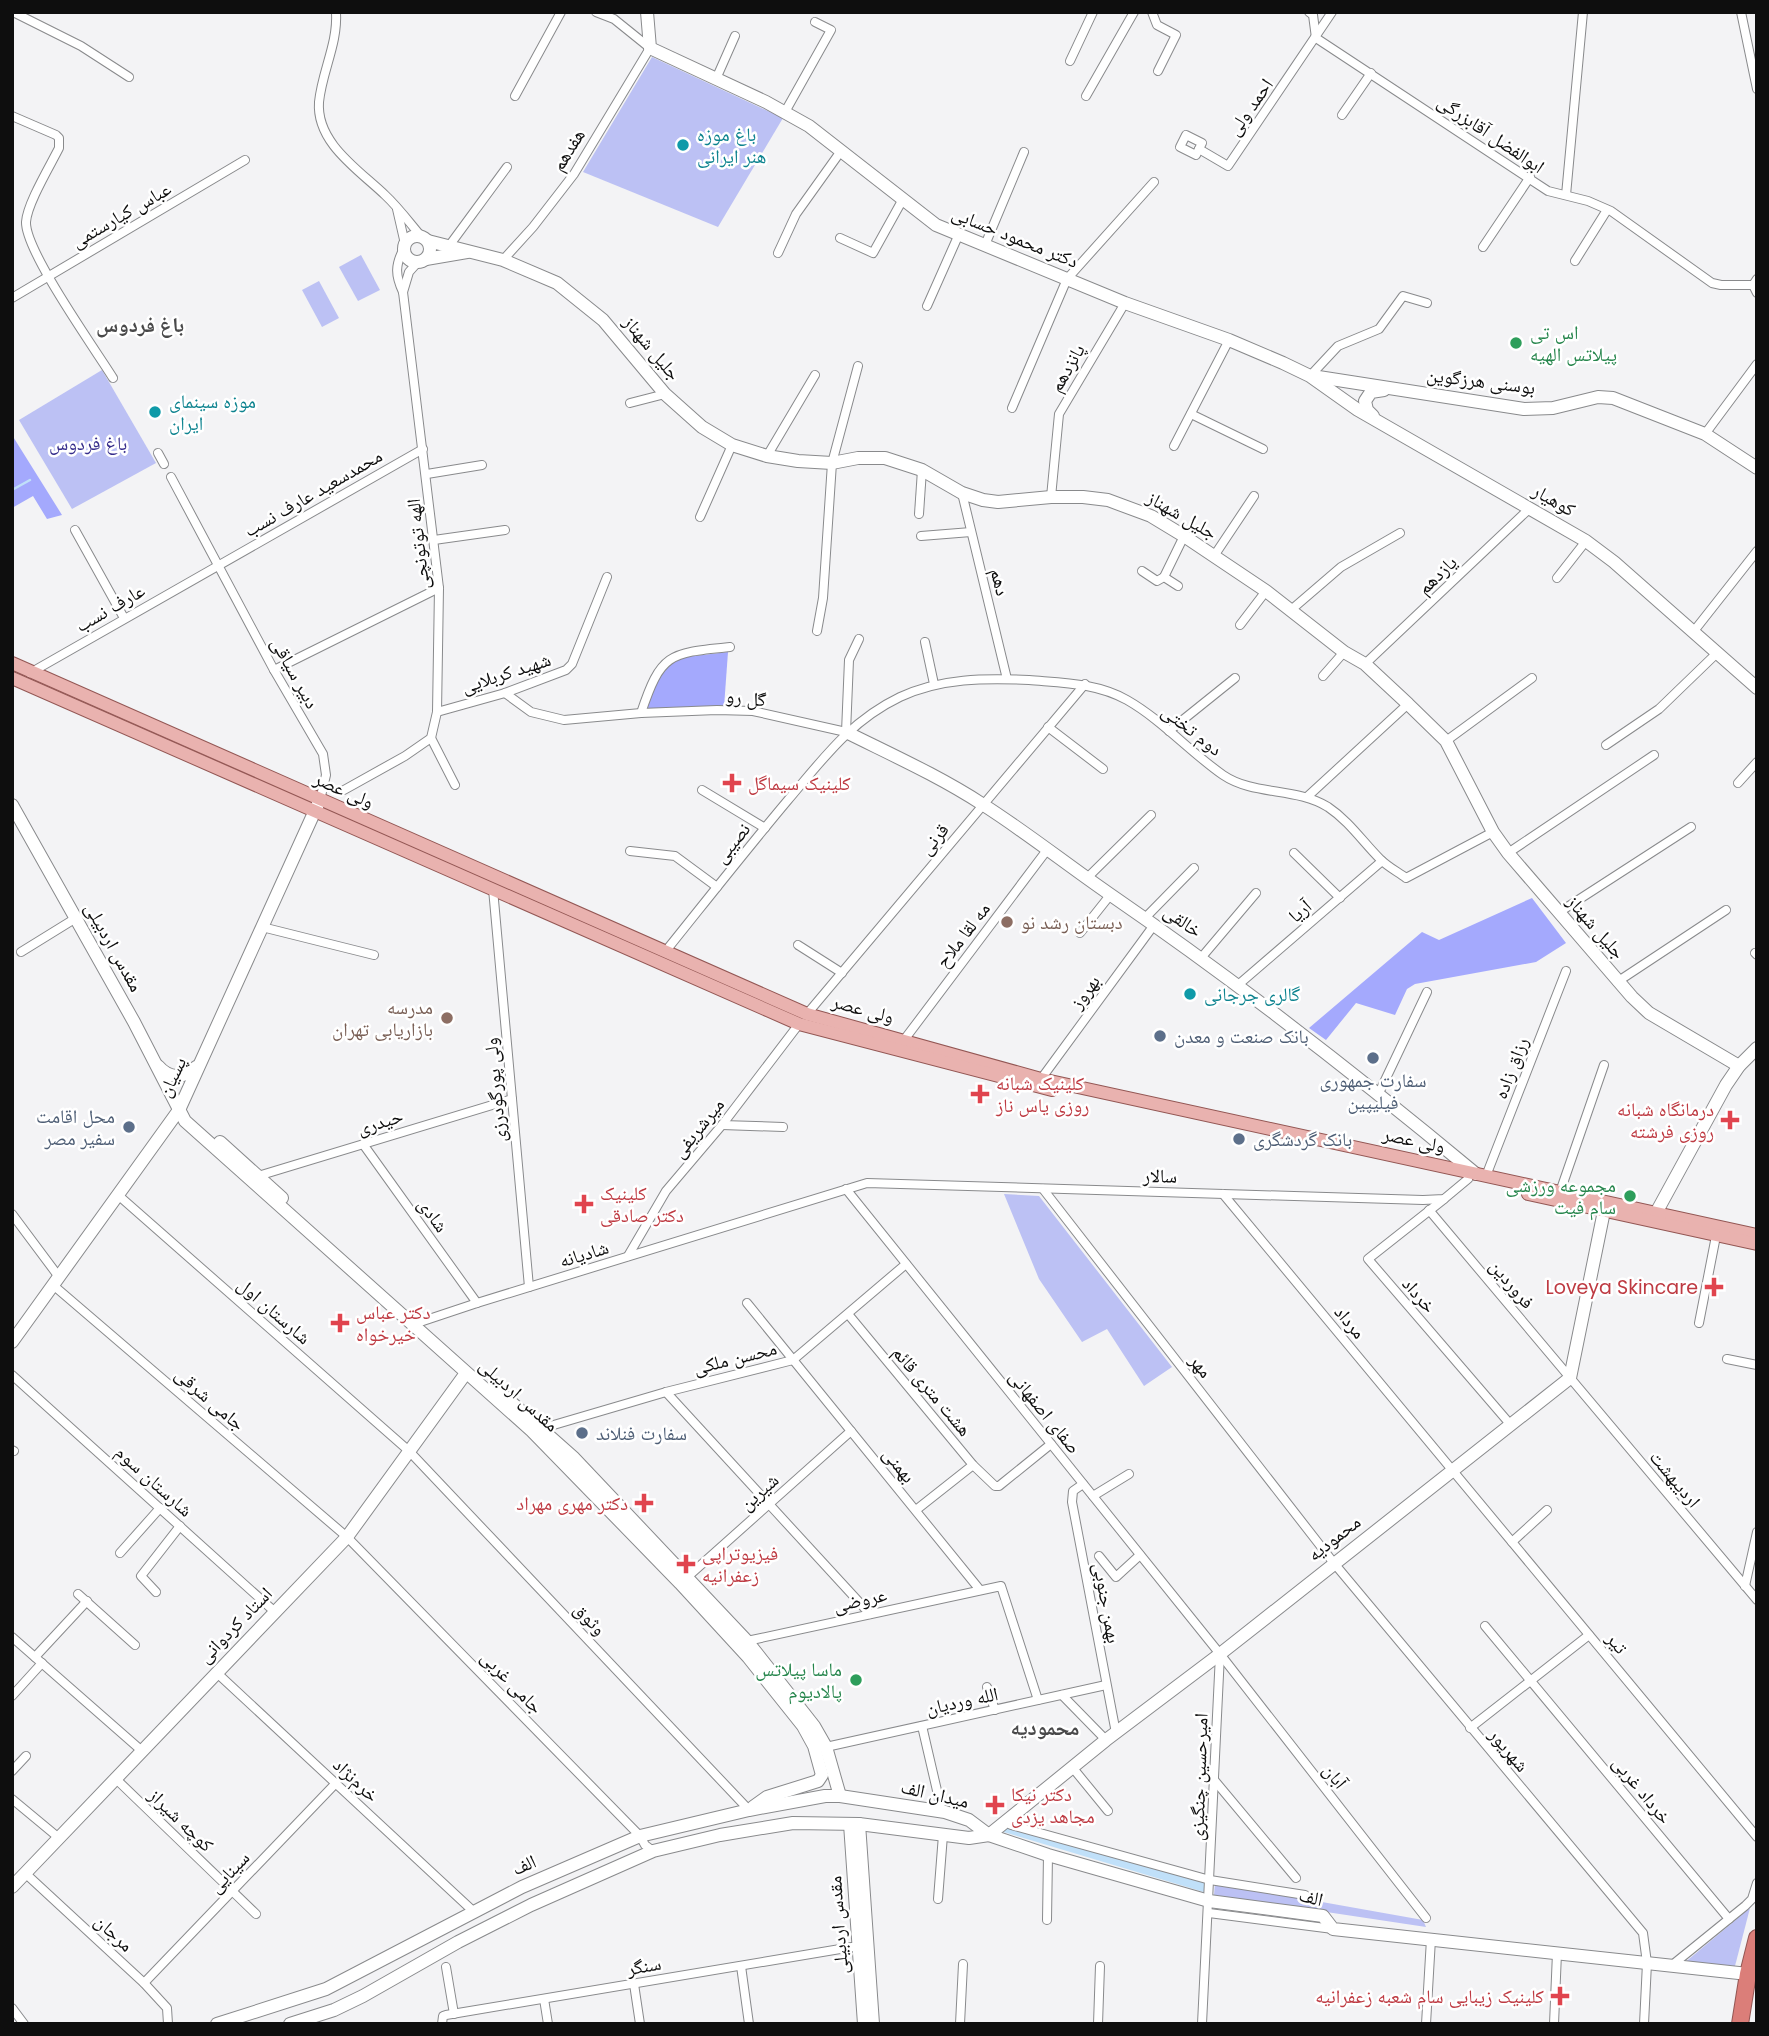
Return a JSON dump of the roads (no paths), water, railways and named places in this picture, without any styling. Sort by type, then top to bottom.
[{"type":"highway","points":[[1740,2024],[1757,1938]]},
{"type":"main road","name":"ولی عصر","points":[[12,663],[665,952],[803,1019],[904,1040],[1041,1079],[1477,1176],[1604,1212],[1757,1244]]},
{"type":"main road","name":"ولی عصر","points":[[15,680],[493,889],[803,1019],[1034,1086],[1560,1192],[1757,1235]]},
{"type":"street","points":[[13,12],[81,46],[129,77]]},
{"type":"street","points":[[336,12],[337,28],[321,90],[320,119],[332,143],[343,157],[396,206],[424,238],[430,253],[409,272],[403,292]]},
{"type":"street","points":[[515,96],[561,12]]},
{"type":"street","points":[[596,12],[614,19],[650,48]]},
{"type":"street","points":[[647,12],[650,48]]},
{"type":"street","points":[[1070,61],[1093,12]]},
{"type":"street","points":[[1086,96],[1134,12]]},
{"type":"street","points":[[1153,12],[1157,25],[1176,35],[1158,71]]},
{"type":"street","points":[[1309,12],[1313,15],[1316,38]]},
{"type":"street","points":[[1316,38],[1332,12]]},
{"type":"street","points":[[1566,195],[1583,12]]},
{"type":"street","points":[[1741,12],[1757,89]]},
{"type":"street","points":[[785,112],[831,30],[815,22]]},
{"type":"street","points":[[716,79],[735,36]]},
{"type":"street","name":"ابوالفضل آقابزرگی","points":[[1316,38],[1548,191],[1588,201],[1607,210],[1704,279],[1721,285],[1756,285]]},
{"type":"street","name":"احمد ولی","points":[[1199,149],[1228,166],[1316,38]]},
{"type":"street","name":"دکتر محمود حسابی","points":[[650,48],[809,126],[936,225],[1125,303],[1229,340],[1310,376]]},
{"type":"street","name":"هفدهم","points":[[503,260],[533,227],[574,174],[650,48]]},
{"type":"street","points":[[1342,115],[1371,73]]},
{"type":"street","points":[[12,116],[59,138],[59,148],[26,220],[27,232],[48,276],[113,378]]},
{"type":"street","points":[[778,253],[796,214],[841,151]]},
{"type":"street","points":[[985,245],[1024,152]]},
{"type":"street","name":"عباس کیارستمی","points":[[12,298],[245,160]]},
{"type":"street","points":[[449,246],[507,167]]},
{"type":"street","points":[[1483,247],[1530,177]]},
{"type":"street","points":[[1012,408],[1067,279],[1154,182]]},
{"type":"street","points":[[840,238],[873,253],[903,200]]},
{"type":"street","points":[[396,206],[404,253],[410,260],[422,261]]},
{"type":"street","points":[[1575,261],[1607,210]]},
{"type":"street","points":[[927,306],[959,234]]},
{"type":"street","points":[[404,246],[409,237],[424,238]]},
{"type":"street","name":"جلیل شهناز","points":[[424,238],[503,260],[557,283],[603,320],[665,394],[702,427],[732,445],[767,456],[832,463],[858,458],[885,458],[922,470],[962,493],[998,502],[1051,497],[1108,500],[1151,516],[1184,536],[1266,591],[1344,652],[1366,664],[1408,704],[1446,741],[1493,832],[1508,853],[1617,982],[1649,1013],[1739,1066]]},
{"type":"street","name":"الهه توتونچی","points":[[404,246],[396,271],[403,292],[439,588],[438,712],[431,738]]},
{"type":"street","name":"جلیل شهناز","points":[[422,261],[471,251]]},
{"type":"street","points":[[1310,376],[1338,346],[1380,329],[1404,296],[1427,303]]},
{"type":"street","name":"پانزدهم","points":[[1051,497],[1059,414],[1125,303]]},
{"type":"street","points":[[1174,446],[1229,340]]},
{"type":"street","points":[[1705,434],[1757,364]]},
{"type":"street","points":[[817,631],[823,598],[832,463],[858,366]]},
{"type":"street","points":[[767,456],[815,375]]},
{"type":"street","name":"بوسنی هرزگوین","points":[[1310,376],[1524,409],[1553,408],[1598,397],[1613,398],[1705,434],[1757,468]]},
{"type":"street","name":"کوهیار","points":[[1310,376],[1379,422],[1586,541],[1614,562],[1757,688]]},
{"type":"street","points":[[1379,422],[1367,410],[1365,401],[1371,392],[1391,388]]},
{"type":"street","points":[[630,403],[665,394]]},
{"type":"street","points":[[1191,414],[1263,449]]},
{"type":"street","points":[[700,517],[732,445]]},
{"type":"street","name":"محمدسعید عارف نسب","points":[[218,565],[424,449]]},
{"type":"street","points":[[158,453],[164,464]]},
{"type":"street","points":[[426,474],[482,465]]},
{"type":"street","points":[[919,514],[922,470]]},
{"type":"street","name":"دبیر سیاقی","points":[[171,477],[274,670],[323,754],[326,775],[320,800]]},
{"type":"street","name":"دهم","points":[[962,493],[1007,678]]},
{"type":"street","points":[[1214,556],[1254,496]]},
{"type":"street","name":"یازدهم","points":[[1366,664],[1529,509]]},
{"type":"street","points":[[75,530],[124,618]]},
{"type":"street","points":[[434,540],[505,530]]},
{"type":"street","points":[[921,536],[971,532]]},
{"type":"street","points":[[1291,610],[1341,567],[1400,533]]},
{"type":"street","points":[[1142,571],[1157,581],[1164,577],[1184,536]]},
{"type":"street","points":[[1557,578],[1586,541]]},
{"type":"street","points":[[1694,631],[1757,551]]},
{"type":"street","name":"عارف نسب","points":[[15,680],[218,565]]},
{"type":"street","name":"شهید کربلایی","points":[[438,712],[505,693],[566,670],[572,664],[607,577]]},
{"type":"street","points":[[1164,577],[1178,586]]},
{"type":"street","points":[[274,670],[439,588]]},
{"type":"street","points":[[1240,625],[1266,591]]},
{"type":"street","points":[[846,732],[849,660],[859,639]]},
{"type":"street","points":[[925,642],[934,684]]},
{"type":"street","points":[[641,713],[653,677],[675,655],[730,647]]},
{"type":"street","points":[[1323,677],[1344,652]]},
{"type":"street","points":[[1606,745],[1659,709],[1717,653]]},
{"type":"street","name":"دوم تختی","points":[[846,732],[884,705],[934,684],[957,680],[1007,678],[1085,684],[1126,699],[1224,776],[1249,787],[1307,797],[1328,807],[1346,822],[1382,861],[1406,878],[1493,832]]},
{"type":"street","points":[[1169,731],[1234,678]]},
{"type":"street","points":[[1446,741],[1532,678]]},
{"type":"street","name":"قرنی","points":[[803,1019],[1085,684]]},
{"type":"street","name":"گل رو","points":[[505,693],[531,712],[556,719],[641,713],[753,711],[846,732]]},
{"type":"street","points":[[1307,797],[1408,704]]},
{"type":"street","points":[[1048,727],[1103,769]]},
{"type":"street","name":"خالقی","points":[[846,732],[930,773],[983,805],[1111,894],[1238,985],[1379,1093],[1477,1176]]},
{"type":"street","name":"نصیبی","points":[[665,952],[846,732]]},
{"type":"street","points":[[344,790],[405,756],[431,738],[455,785]]},
{"type":"street","points":[[1508,853],[1654,755]]},
{"type":"street","points":[[1738,783],[1757,762]]},
{"type":"street","points":[[702,790],[765,828]]},
{"type":"street","name":"پسیان","points":[[12,1342],[179,1110],[320,800]]},
{"type":"street","name":"مقدس اردبیلی","points":[[12,805],[185,1121],[255,1179],[538,1430],[747,1642],[799,1705],[826,1747],[839,1796]]},
{"type":"street","points":[[1087,878],[1151,815]]},
{"type":"street","points":[[1558,913],[1691,827]]},
{"type":"street","name":"مه لقا ملاح","points":[[904,1040],[1047,850]]},
{"type":"street","points":[[630,851],[675,856],[717,887]]},
{"type":"street","points":[[1294,853],[1340,898]]},
{"type":"street","name":"آریا","points":[[1238,985],[1382,861]]},
{"type":"street","name":"بهروز","points":[[1041,1079],[1149,921],[1194,868]]},
{"type":"street","name":"ولی پورگودرزی","points":[[493,889],[529,1287]]},
{"type":"street","points":[[1201,958],[1256,893]]},
{"type":"street","points":[[1080,933],[1111,894]]},
{"type":"street","points":[[1617,982],[1726,910]]},
{"type":"street","points":[[22,952],[76,918]]},
{"type":"street","points":[[262,927],[374,955]]},
{"type":"street","points":[[798,945],[842,973]]},
{"type":"street","name":"رزاق زاده","points":[[1477,1176],[1566,971]]},
{"type":"street","points":[[1379,1093],[1427,992]]},
{"type":"street","name":"میرشریفی","points":[[628,1256],[666,1191],[722,1125],[803,1019]]},
{"type":"street","points":[[1656,1213],[1739,1066],[1757,1048]]},
{"type":"street","points":[[155,1063],[166,1074],[180,1076],[190,1073],[202,1058]]},
{"type":"street","points":[[1560,1192],[1604,1065]]},
{"type":"street","name":"حیدری","points":[[255,1179],[512,1099]]},
{"type":"street","points":[[722,1125],[783,1127]]},
{"type":"street","name":"شادی","points":[[363,1144],[477,1303]]},
{"type":"street","points":[[1444,1199],[1477,1176]]},
{"type":"street","name":"سالار","points":[[846,1189],[867,1183],[1444,1199]]},
{"type":"street","name":"شادیانه","points":[[417,1324],[846,1189]]},
{"type":"street","name":"صفای اصفهانی","points":[[846,1189],[1220,1654]]},
{"type":"street","name":"مهر","points":[[1043,1189],[1334,1562]]},
{"type":"street","name":"مرداد","points":[[1223,1194],[1452,1470]]},
{"type":"street","name":"شارستان اول","points":[[118,1195],[409,1451]]},
{"type":"street","name":"خرداد","points":[[1444,1199],[1368,1259],[1510,1424]]},
{"type":"street","name":"فروردین","points":[[1429,1210],[1570,1378]]},
{"type":"street","points":[[1570,1378],[1604,1212]]},
{"type":"street","name":"جامی شرقی","points":[[12,1214],[56,1281],[346,1536]]},
{"type":"street","points":[[1699,1323],[1716,1236]]},
{"type":"street","name":"محسن ملکی","points":[[538,1430],[666,1392],[793,1360],[906,1264]]},
{"type":"street","name":"بهمنی","points":[[747,1303],[981,1590]]},
{"type":"street","name":"هشت متری قائم","points":[[848,1314],[973,1465],[995,1486],[999,1486],[1051,1444]]},
{"type":"street","points":[[1727,1359],[1757,1365]]},
{"type":"street","name":"استاد کردوانی","points":[[12,1886],[346,1536],[468,1370]]},
{"type":"street","name":"شارستان سوم","points":[[12,1375],[275,1612]]},
{"type":"street","name":"محمودیه","points":[[989,1835],[1111,1736],[1220,1654],[1570,1378]]},
{"type":"street","name":"اردیبهشت","points":[[1570,1378],[1757,1600]]},
{"type":"street","points":[[666,1392],[870,1614]]},
{"type":"street","name":"شیرین","points":[[683,1580],[851,1431]]},
{"type":"street","name":"وثوق","points":[[409,1451],[749,1810]]},
{"type":"street","points":[[916,1510],[973,1465]]},
{"type":"street","name":"تیر","points":[[1452,1470],[1757,1837]]},
{"type":"street","points":[[1093,1496],[1129,1474]]},
{"type":"street","name":"بهمن جنوبی","points":[[1083,1484],[1073,1491],[1072,1502],[1106,1685],[1111,1736]]},
{"type":"street","points":[[120,1553],[160,1508]]},
{"type":"street","points":[[1512,1542],[1548,1510]]},
{"type":"street","points":[[156,1592],[141,1576],[180,1526]]},
{"type":"street","points":[[1745,1586],[1757,1532]]},
{"type":"street","name":"جامی غربی","points":[[346,1536],[653,1851]]},
{"type":"street","points":[[1099,1556],[1116,1577],[1140,1555]]},
{"type":"street","name":"شهریور","points":[[1334,1562],[1643,1933],[1647,1963],[1644,2024]]},
{"type":"street","name":"مقدس اردبیلی","points":[[683,1580],[803,1726],[814,1746],[821,1769],[822,1775],[818,1781],[768,1797],[749,1810]]},
{"type":"street","points":[[981,1590],[997,1586],[1004,1590],[1038,1700]]},
{"type":"street","name":"عروضی","points":[[747,1642],[981,1590]]},
{"type":"street","points":[[78,1594],[135,1645]]},
{"type":"street","points":[[34,1657],[87,1601]]},
{"type":"street","name":"خرداد غربی","points":[[1485,1626],[1728,1919]]},
{"type":"street","points":[[1470,1728],[1589,1634]]},
{"type":"street","points":[[12,1637],[142,1751]]},
{"type":"street","name":"امیرحسین چنگیزی","points":[[1202,2024],[1220,1654]]},
{"type":"street","name":"آبان","points":[[1220,1654],[1426,1918]]},
{"type":"street","points":[[12,1696],[42,1663]]},
{"type":"street","name":"خرم‌نژاد","points":[[216,1673],[473,1911]]},
{"type":"street","name":"الله وردیان","points":[[826,1747],[1106,1685]]},
{"type":"street","points":[[987,1687],[995,1710]]},
{"type":"street","points":[[1062,1695],[1111,1736]]},
{"type":"street","points":[[922,1726],[943,1812],[950,1827],[943,1835],[938,1899]]},
{"type":"street","points":[[12,1771],[26,1755]]},
{"type":"street","points":[[1072,1767],[1108,1811]]},
{"type":"street","name":"کوچه شیراز","points":[[115,1779],[256,1914]]},
{"type":"street","points":[[1214,1781],[1296,1878]]},
{"type":"street","name":"سینایی","points":[[144,1983],[336,1783]]},
{"type":"street","name":"الف","points":[[217,2024],[326,1989],[522,1887],[640,1836],[749,1810],[825,1796],[863,1799]]},
{"type":"street","points":[[12,1799],[59,1838]]},
{"type":"street","name":"میدان الف","points":[[863,1799],[943,1812],[970,1820],[989,1835]]},
{"type":"street","name":"الف","points":[[290,2024],[334,2010],[531,1905],[653,1851],[720,1835],[793,1823],[854,1824]]},
{"type":"street","name":"مقدس اردبیلی","points":[[854,1824],[864,2024]]},
{"type":"street","name":"مقدس اردبیلی","points":[[854,1824],[873,2024]]},
{"type":"street","name":"میدان الف","points":[[854,1824],[970,1838],[989,1835]]},
{"type":"street","points":[[1011,1825],[1210,1880],[1305,1895]]},
{"type":"street","name":"الف","points":[[989,1835],[1209,1907],[1323,1916],[1333,1929],[1748,1974]]},
{"type":"street","points":[[1047,1920],[1048,1855]]},
{"type":"street","name":"مرجان","points":[[25,1873],[144,1983],[167,2008],[168,2024]]},
{"type":"street","points":[[1671,1966],[1752,1899],[1757,1883]]},
{"type":"street","points":[[1426,2024],[1431,1939]]},
{"type":"street","name":"سنگر","points":[[454,2014],[858,1946]]},
{"type":"street","points":[[1553,2024],[1558,1953]]},
{"type":"street","points":[[960,2024],[964,1964]]},
{"type":"street","points":[[741,1965],[749,2024]]},
{"type":"street","points":[[1098,2024],[1100,1966]]},
{"type":"street","points":[[442,2024],[443,2016],[454,2014],[446,1967]]},
{"type":"street","points":[[634,1984],[640,2024]]},
{"type":"street","points":[[544,1999],[548,2024]]},
{"type":"street","points":[[12,2008],[24,2024]]},
{"type":"waterway","points":[[12,490],[30,480]]},
{"type":"place","name":"باغ موزه هنر ایرانی","points":[[683,145]]},
{"type":"place","name":"اس تی پیلاتس الهیه","points":[[1516,343]]},
{"type":"place","name":"موزه سینمای ایران","points":[[155,412]]},
{"type":"place","name":"کلینیک سیماگل","points":[[732,783]]},
{"type":"place","name":"دبستان رشد نو","points":[[1007,922]]},
{"type":"place","name":"گالری جرجانی","points":[[1190,994]]},
{"type":"place","name":"مدرسه بازاریابی تهران","points":[[447,1018]]},
{"type":"place","name":"بانک صنعت و معدن","points":[[1160,1036]]},
{"type":"place","name":"سفارت جمهوری فیلیپین","points":[[1373,1058]]},
{"type":"place","name":"کلینیک شبانه روزی یاس ناز","points":[[980,1094]]},
{"type":"place","name":"درمانگاه شبانه روزی فرشته","points":[[1730,1120]]},
{"type":"place","name":"محل اقامت سفیر مصر","points":[[129,1127]]},
{"type":"place","name":"بانک گردشگری","points":[[1239,1139]]},
{"type":"place","name":"مجموعه ورزشی سام فیت","points":[[1630,1196]]},
{"type":"place","name":"کلینیک دکتر صادقی","points":[[584,1204]]},
{"type":"place","name":"Loveya Skincare","points":[[1714,1287]]},
{"type":"place","name":"دکتر عباس خیرخواه","points":[[340,1323]]},
{"type":"place","name":"سفارت فنلاند","points":[[582,1433]]},
{"type":"place","name":"دکتر مهری مهراد","points":[[644,1503]]},
{"type":"place","name":"فیزیوتراپی زعفرانیه","points":[[686,1564]]},
{"type":"place","name":"ماسا پیلاتس پالادیوم","points":[[856,1680]]},
{"type":"place","name":"دکتر نیکا مجاهد یزدی","points":[[995,1805]]},
{"type":"place","name":"کلینیک زیبایی سام شعبه زعفرانیه","points":[[1560,1996]]},
{"type":"district","name":"باغ فردوس","points":[[140,324]]},
{"type":"district","name":"محمودیه","points":[[1045,1727]]}]
